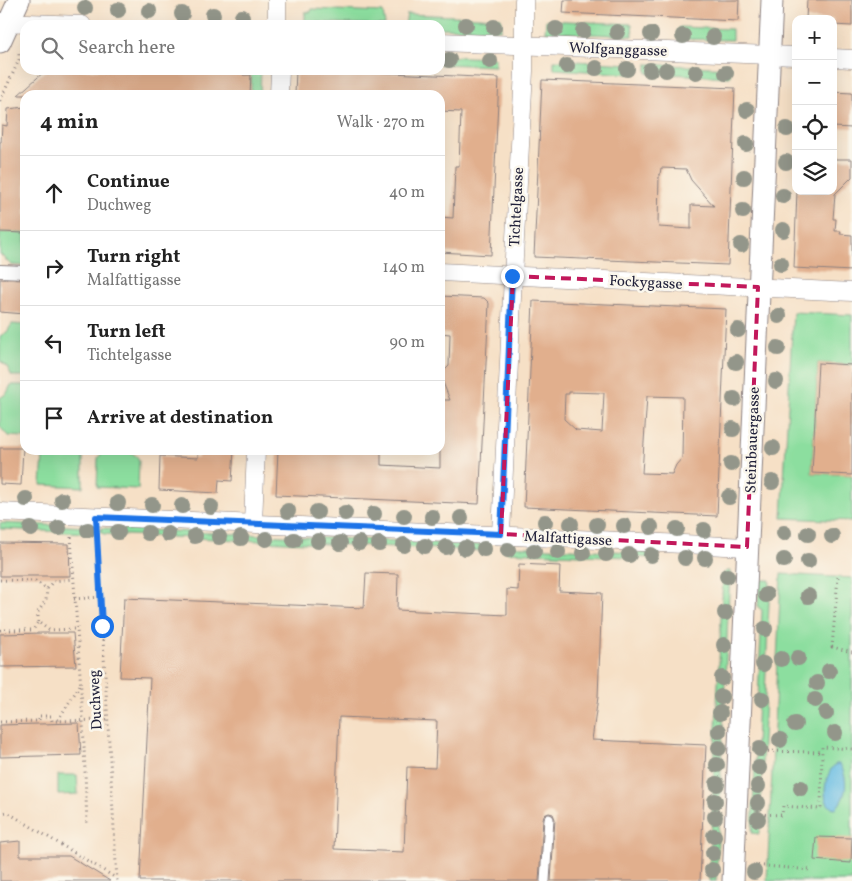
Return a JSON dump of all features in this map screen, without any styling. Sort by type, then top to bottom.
[{"type":"street","points":[[10,42],[5,22],[20,0]]},
{"type":"street","points":[[277,0],[277,20]]},
{"type":"street","name":"Tichtelgasse","points":[[501,534],[512,276],[524,71],[524,0]]},
{"type":"street","name":"Steinbauergasse","points":[[733,872],[772,0]]},
{"type":"street","points":[[5,22],[20,23]]},
{"type":"street","name":"Wolfganggasse","points":[[445,42],[792,56]]},
{"type":"street","points":[[837,58],[852,59]]},
{"type":"street","points":[[279,90],[280,75]]},
{"type":"street","points":[[0,271],[20,272]]},
{"type":"street","name":"Fockygasse","points":[[445,272],[852,292]]},
{"type":"street","points":[[253,523],[256,455]]},
{"type":"street","name":"Malfattigasse","points":[[0,512],[747,547]]},
{"type":"lane","points":[[546,881],[549,819]]},
{"type":"path","points":[[0,101],[19,60],[10,42]]},
{"type":"path","name":"Duchweg","points":[[96,517],[117,880]]},
{"type":"path","points":[[71,537],[83,720],[86,823]]},
{"type":"path","points":[[838,577],[832,647],[852,652]]},
{"type":"path","points":[[0,630],[33,630],[38,622],[38,612],[46,600],[47,589],[53,581],[73,579]]},
{"type":"path","points":[[0,580],[35,581],[47,589]]},
{"type":"path","points":[[74,599],[100,597]]},
{"type":"path","points":[[38,622],[49,630],[76,629]]},
{"type":"path","points":[[58,721],[80,684]]},
{"type":"path","points":[[0,722],[39,721],[39,716],[51,716],[52,721],[107,720]]},
{"type":"path","points":[[736,813],[782,815],[783,806],[820,808],[822,747],[852,749]]},
{"type":"path","points":[[738,750],[822,752]]},
{"type":"path","points":[[0,813],[7,812],[117,880]]},
{"type":"path","points":[[733,872],[812,870]]},
{"type":"highlighted area","points":[[513,276],[758,287],[747,547],[501,534]]},
{"type":"green space","points":[[312,9],[383,12],[384,20],[305,20],[305,12],[311,12]]},
{"type":"green space","points":[[407,14],[501,18],[501,30],[445,28],[445,20],[406,20]]},
{"type":"green space","points":[[546,20],[632,24],[633,36],[545,32]]},
{"type":"green space","points":[[680,27],[732,29],[732,40],[678,39],[677,31]]},
{"type":"green space","points":[[445,56],[495,58],[495,66],[445,64]]},
{"type":"green space","points":[[554,60],[631,64],[630,74],[554,69]]},
{"type":"green space","points":[[647,64],[731,68],[730,77],[647,73]]},
{"type":"green space","points":[[243,75],[261,75],[260,90],[251,90],[251,76]]},
{"type":"green space","points":[[0,232],[20,233],[20,266],[11,265],[0,254]]},
{"type":"green space","points":[[793,312],[852,315],[852,365],[818,363],[812,473],[852,475],[852,521],[782,518]]},
{"type":"green space","points":[[12,324],[20,325],[20,376],[12,376],[6,365],[0,361],[0,336],[7,332]]},
{"type":"green space","points":[[11,385],[20,385],[20,437],[8,436],[0,427],[0,398],[7,393]]},
{"type":"green space","points":[[43,455],[83,455],[83,487],[41,485]]},
{"type":"green space","points":[[100,455],[137,456],[139,460],[138,489],[97,487],[98,458]]},
{"type":"green space","points":[[0,523],[91,527],[91,530],[88,533],[0,529]]},
{"type":"green space","points":[[101,528],[486,545],[485,551],[104,534],[101,532]]},
{"type":"green space","points":[[506,546],[654,553],[654,558],[506,552]]},
{"type":"green space","points":[[730,571],[716,881],[709,881],[723,575]]},
{"type":"green space","points":[[781,574],[852,578],[852,881],[767,881]]},
{"type":"green space","points":[[759,580],[770,580],[759,834],[752,833],[762,610],[758,607]]},
{"type":"green space","points":[[58,775],[77,775],[78,794],[58,795]]},
{"type":"water","points":[[836,764],[840,764],[843,769],[846,787],[843,798],[836,808],[830,806],[827,802],[825,789],[829,774]]},
{"type":"building","points":[[564,0],[739,0],[738,21],[563,13]]},
{"type":"building","points":[[807,0],[852,0],[852,26],[837,25],[837,15],[806,15]]},
{"type":"building","points":[[40,75],[251,75],[250,90],[24,90]]},
{"type":"building","points":[[296,75],[434,75],[499,78],[491,255],[445,252],[445,217],[453,218],[455,166],[459,166],[461,112],[445,111],[445,90],[295,90]]},
{"type":"building","points":[[542,80],[735,88],[728,265],[534,257]],"holes":[[[661,168],[686,169],[691,180],[714,206],[691,205],[691,229],[659,227],[659,174]]]},
{"type":"building","points":[[837,92],[852,93],[852,128],[837,127]]},
{"type":"building","points":[[20,108],[20,233],[0,232],[0,142],[2,125],[7,126],[8,109]]},
{"type":"building","points":[[837,159],[852,159],[852,177],[837,192]]},
{"type":"building","points":[[797,195],[835,195],[833,219],[836,219],[835,231],[841,231],[840,234],[852,235],[852,271],[794,268]]},
{"type":"building","points":[[0,279],[20,280],[20,314],[0,312]]},
{"type":"building","points":[[445,296],[484,298],[489,303],[479,504],[276,495],[278,455],[381,455],[381,465],[440,468],[440,455],[445,455],[445,400],[450,400],[445,388],[445,370],[449,366],[450,334],[445,334]]},
{"type":"building","points":[[533,301],[726,309],[717,516],[524,507]],"holes":[[[569,392],[604,393],[602,432],[576,430],[564,419],[565,394],[569,394]],[[647,396],[683,397],[682,458],[672,474],[642,473]]]},
{"type":"building","points":[[818,363],[852,365],[852,475],[812,473]]},
{"type":"building","points":[[0,448],[20,448],[20,455],[23,455],[21,485],[0,484]]},
{"type":"building","points":[[198,455],[234,455],[232,481],[219,480],[218,493],[159,490],[160,456],[198,458]]},
{"type":"building","points":[[0,543],[69,544],[70,576],[0,576]]},
{"type":"building","points":[[519,564],[560,566],[559,591],[602,593],[598,697],[592,740],[706,745],[700,881],[551,881],[555,819],[553,814],[549,813],[544,815],[543,819],[539,881],[140,881],[150,678],[120,677],[124,598],[364,608],[366,573],[398,574],[397,610],[507,615],[507,589],[518,590]],"holes":[[[339,717],[437,721],[435,768],[407,767],[404,852],[334,849]]]},
{"type":"building","points":[[73,633],[76,666],[0,667],[0,634]]},
{"type":"building","points":[[79,723],[81,755],[0,757],[0,725]]},
{"type":"building","points":[[816,837],[852,838],[851,863],[814,860]]},
{"type":"building","points":[[20,841],[20,856],[69,856],[110,881],[0,881],[0,843]]},
{"type":"route","points":[[102,626],[96,517],[501,534],[512,276]]}]
